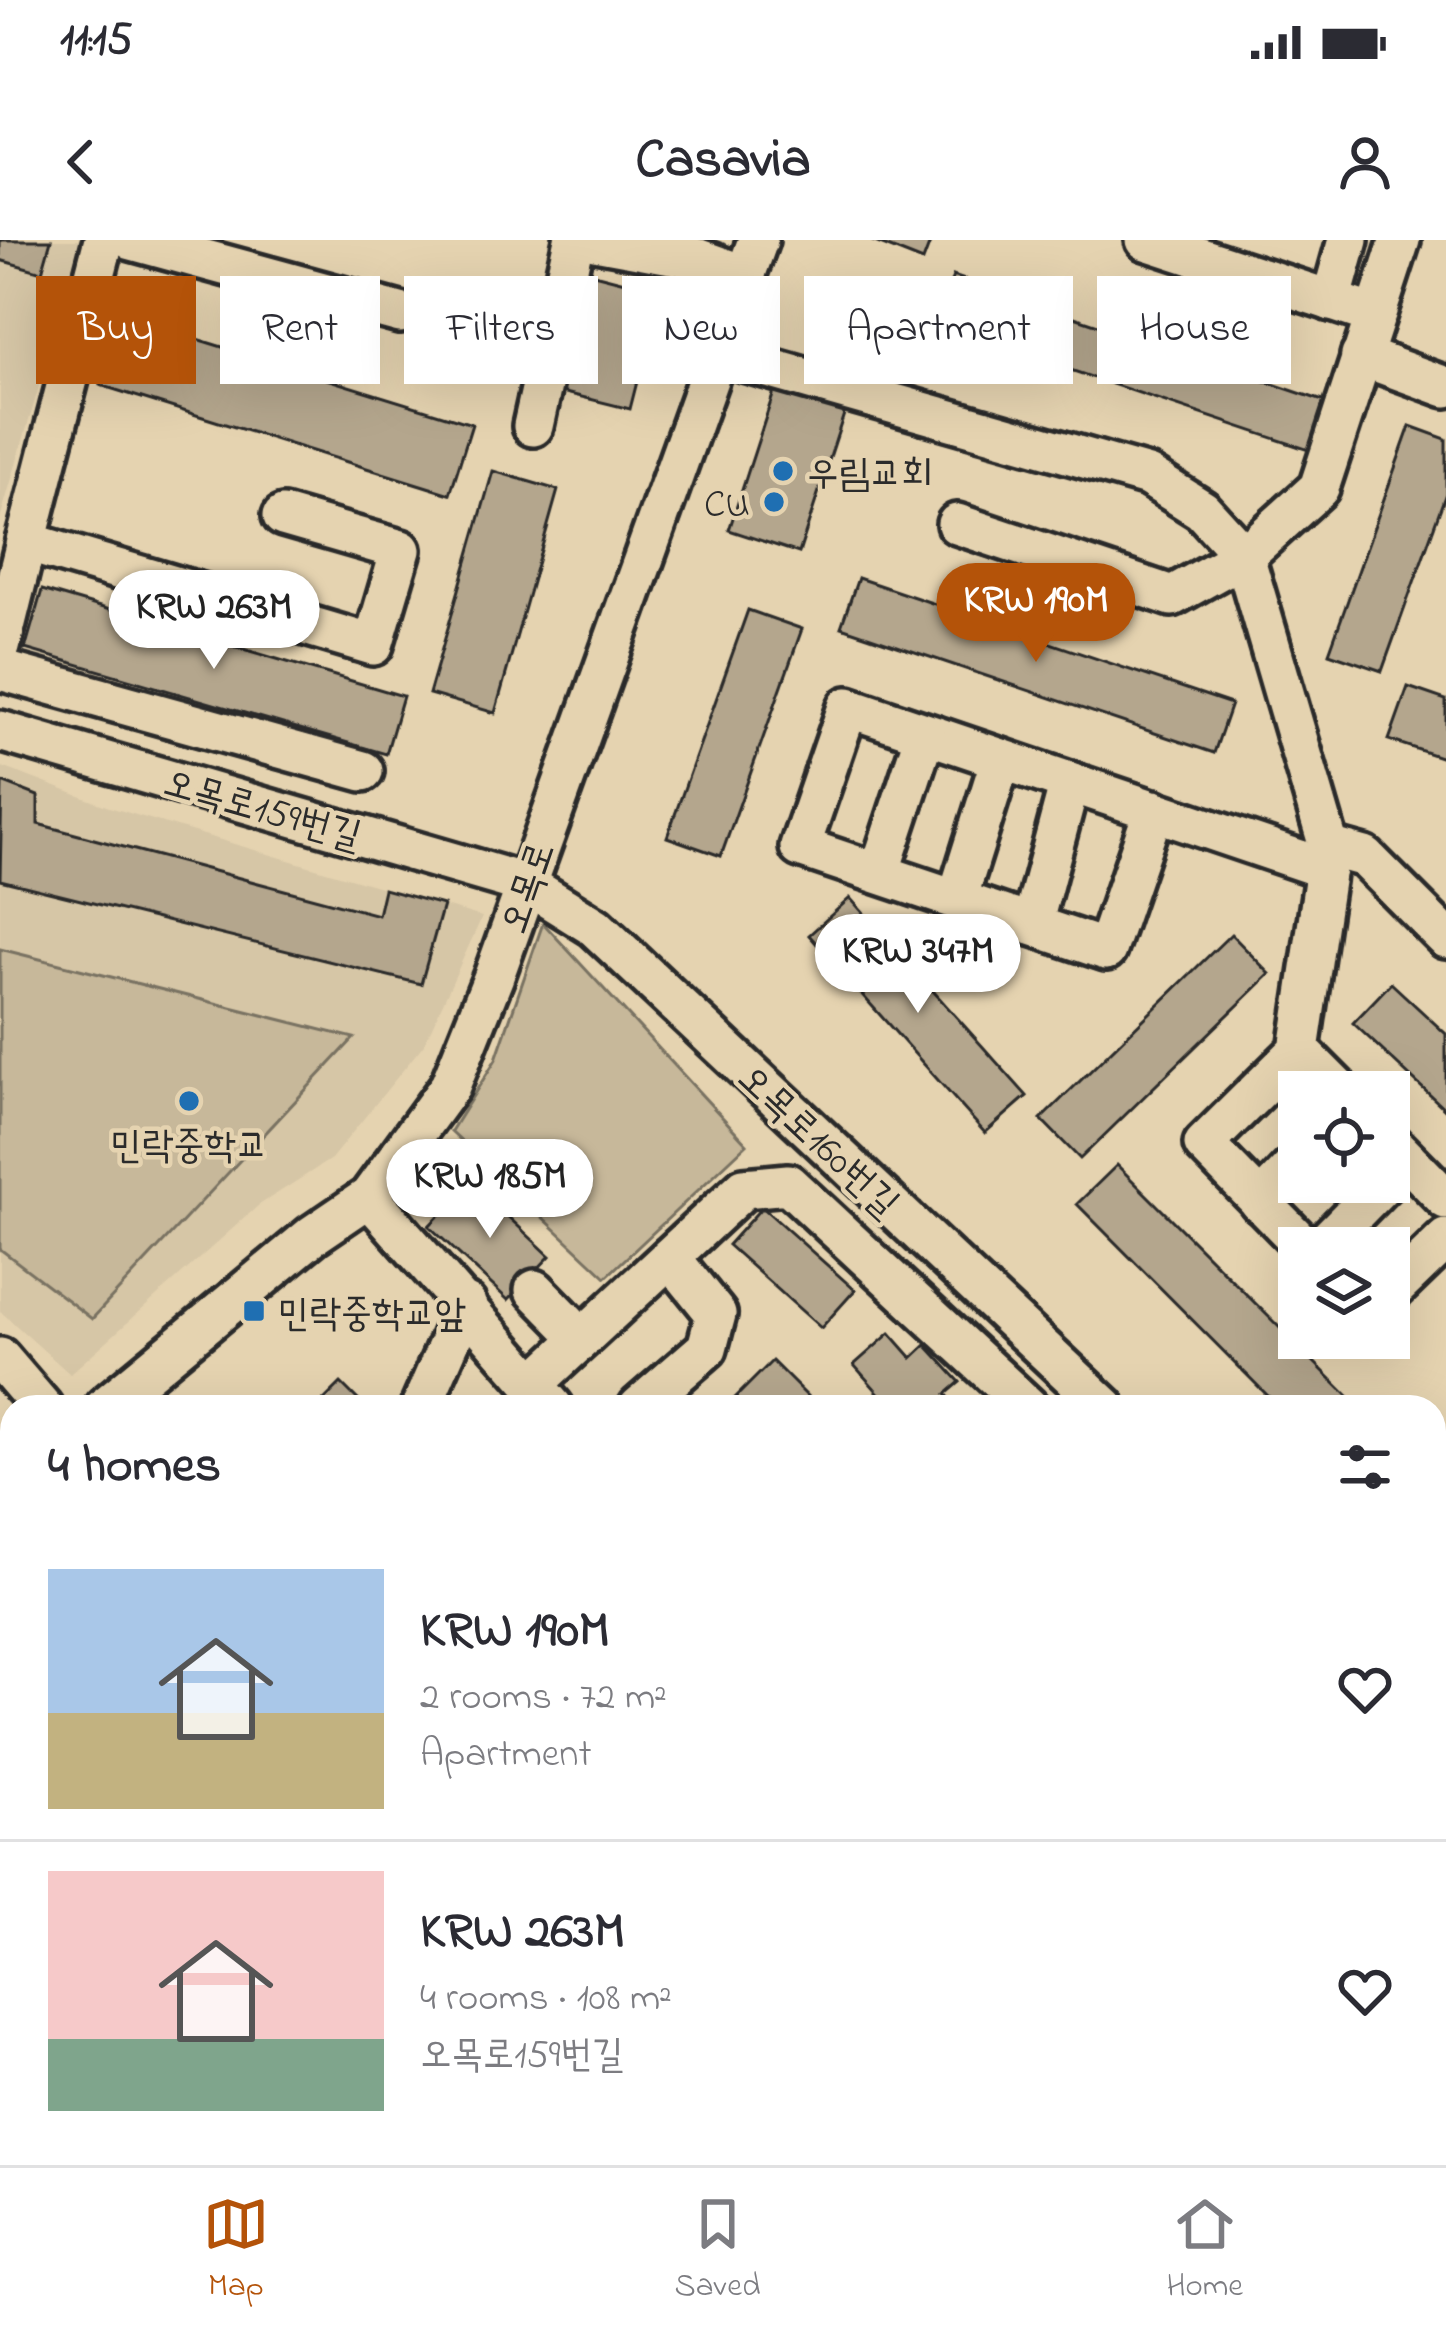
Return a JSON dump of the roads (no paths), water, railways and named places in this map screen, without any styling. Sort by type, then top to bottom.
[{"type":"street","points":[[0,647],[104,240]]},
{"type":"street","points":[[132,240],[400,313]]},
{"type":"street","points":[[533,426],[574,240]]},
{"type":"street","points":[[596,240],[699,259],[752,258]]},
{"type":"street","points":[[1331,301],[1348,240]]},
{"type":"street","points":[[957,524],[1172,596],[1244,556],[1319,488],[1400,240]]},
{"type":"street","points":[[1169,244],[1260,258],[1331,301],[1375,315]]},
{"type":"street","points":[[1361,356],[1446,387]]},
{"type":"street","points":[[780,370],[1148,476],[1202,510],[1244,556],[1328,858],[1299,1050],[1204,1144],[1285,1227]]},
{"type":"street","name":"오목로","points":[[120,1395],[313,1235],[369,1197],[450,1087],[708,384]]},
{"type":"street","points":[[26,542],[373,645],[400,550],[283,516]]},
{"type":"street","points":[[0,670],[363,771]]},
{"type":"street","points":[[1154,810],[1106,950],[800,847],[848,707],[1154,810],[1328,858],[1365,857],[1446,938]]},
{"type":"street","name":"오목로159번길","points":[[0,731],[526,884]]},
{"type":"street","points":[[879,873],[925,734]]},
{"type":"street","points":[[957,899],[1001,759]]},
{"type":"street","points":[[1033,925],[1070,782]]},
{"type":"street","name":"오목로160번길","points":[[526,884],[595,927],[1092,1395]]},
{"type":"street","points":[[1299,1050],[1320,1071]]},
{"type":"street","points":[[1410,1176],[1446,1199]]},
{"type":"street","points":[[1260,1202],[1278,1183]]},
{"type":"street","points":[[369,1197],[543,1395],[582,1338],[744,1189],[788,1184],[1015,1395]]},
{"type":"street","points":[[1338,1227],[1360,1203]]},
{"type":"street","points":[[1410,1274],[1446,1239]]},
{"type":"street","points":[[653,1395],[707,1348],[716,1314],[670,1257]]},
{"type":"street","points":[[535,1290],[582,1338]]},
{"type":"street","points":[[426,1395],[466,1304]]},
{"type":"street","points":[[0,1358],[32,1395]]},
{"type":"place","name":"우림교회","points":[[783,471]]},
{"type":"place","name":"CU","points":[[774,502]]},
{"type":"place","name":"민락중학교","points":[[189,1101]]},
{"type":"place","name":"민락중학교앞","points":[[254,1311]]}]
